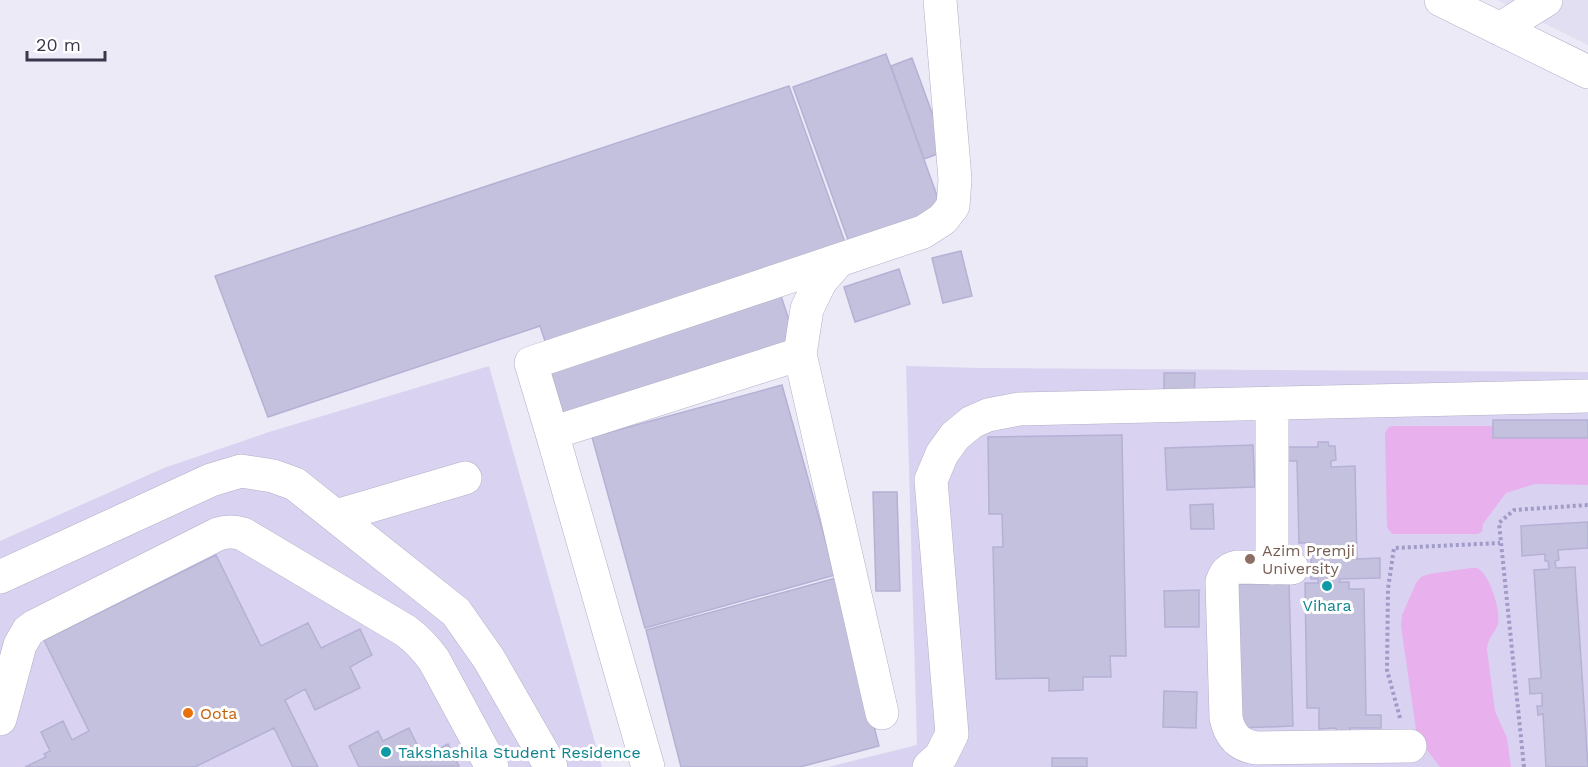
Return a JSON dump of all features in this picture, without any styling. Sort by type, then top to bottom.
[{"type":"street","points":[[648,767],[531,363],[923,232],[944,219],[953,206],[956,179],[940,0]]},
{"type":"street","points":[[1441,0],[1588,72]]},
{"type":"street","points":[[1500,29],[1546,0]]},
{"type":"street","points":[[839,260],[820,282],[807,309],[800,354],[882,713]]},
{"type":"street","points":[[552,433],[800,354]]},
{"type":"street","points":[[929,767],[941,756],[952,735],[931,480],[942,454],[954,436],[972,422],[988,414],[1019,409],[1588,396]]},
{"type":"street","points":[[1272,403],[1282,568],[1237,567],[1229,569],[1224,574],[1222,582],[1228,728],[1239,743],[1257,748],[1410,746]]},
{"type":"street","points":[[0,577],[211,480],[242,471],[273,476],[296,484],[456,612],[489,659],[551,767]]},
{"type":"street","points":[[336,516],[465,478]]},
{"type":"street","points":[[0,719],[20,645],[28,631],[218,534],[235,531],[417,639],[434,660],[492,767]]},
{"type":"path","points":[[1524,767],[1499,523],[1515,510],[1588,505]]},
{"type":"path","points":[[1410,746],[1406,739],[1387,670],[1388,589],[1394,548],[1500,543]]},
{"type":"shaded area","points":[[1497,0],[1588,0],[1588,45]]},
{"type":"shaded area","points":[[489,366],[602,767],[0,767],[0,541],[164,468],[269,432]]},
{"type":"shaded area","name":"Azim Premji University","points":[[906,366],[1588,372],[1588,767],[828,767],[917,745]]},
{"type":"shaded area","points":[[1392,426],[1493,426],[1494,438],[1588,438],[1588,485],[1535,484],[1506,493],[1483,524],[1482,532],[1477,534],[1392,534],[1387,527],[1385,433]]},
{"type":"shaded area","points":[[1476,568],[1484,574],[1494,595],[1498,611],[1498,623],[1487,649],[1495,711],[1507,738],[1511,767],[1440,767],[1417,737],[1401,626],[1402,615],[1421,577]]},
{"type":"building","points":[[886,54],[944,215],[851,248],[793,87]]},
{"type":"building","points":[[912,58],[946,151],[924,159],[891,66]]},
{"type":"building","points":[[789,86],[847,248],[547,347],[540,326],[268,417],[215,276]]},
{"type":"building","points":[[961,251],[972,296],[943,303],[932,258]]},
{"type":"building","points":[[899,269],[910,304],[855,322],[844,287]]},
{"type":"building","points":[[780,293],[797,344],[566,421],[549,370]]},
{"type":"building","points":[[1164,373],[1195,373],[1194,400],[1164,399]]},
{"type":"building","points":[[782,385],[835,575],[645,628],[592,437]]},
{"type":"building","points":[[1493,420],[1588,420],[1588,438],[1493,438]]},
{"type":"building","points":[[1122,435],[1126,656],[1110,656],[1111,677],[1083,677],[1083,690],[1049,691],[1049,678],[996,679],[993,547],[1003,547],[1002,514],[989,514],[988,437]]},
{"type":"building","name":"Vihara","points":[[1318,442],[1328,442],[1329,446],[1335,446],[1336,460],[1331,461],[1331,467],[1355,466],[1357,559],[1380,558],[1380,578],[1340,579],[1339,582],[1349,582],[1349,589],[1364,589],[1366,715],[1381,715],[1381,728],[1350,728],[1351,733],[1337,734],[1336,728],[1319,729],[1319,708],[1307,708],[1305,583],[1318,583],[1318,579],[1311,579],[1311,543],[1299,543],[1297,461],[1284,461],[1284,447],[1318,447]]},
{"type":"building","points":[[1253,445],[1255,487],[1167,490],[1165,448]]},
{"type":"building","points":[[873,492],[897,492],[900,591],[876,591]]},
{"type":"building","points":[[1213,504],[1214,529],[1191,529],[1190,505]]},
{"type":"building","points":[[1588,522],[1588,548],[1558,550],[1559,560],[1555,561],[1556,568],[1575,567],[1588,767],[1546,767],[1543,714],[1538,715],[1537,706],[1542,706],[1542,693],[1530,694],[1529,679],[1541,678],[1534,570],[1549,569],[1548,561],[1545,561],[1545,554],[1522,556],[1521,526]]},
{"type":"building","points":[[216,555],[261,646],[308,623],[321,648],[360,629],[372,655],[350,667],[360,688],[315,710],[305,689],[285,700],[318,767],[293,767],[274,728],[195,767],[25,767],[46,757],[44,754],[50,751],[41,732],[63,721],[72,740],[89,731],[44,640]]},
{"type":"building","points":[[836,578],[879,746],[800,767],[681,767],[646,630]]},
{"type":"building","points":[[1289,583],[1293,726],[1241,728],[1238,584]]},
{"type":"building","points":[[1199,590],[1199,627],[1165,627],[1164,591]]},
{"type":"building","points":[[1164,691],[1197,692],[1196,728],[1163,727]]},
{"type":"building","name":"Takshashila Student Residence","points":[[409,728],[423,757],[448,744],[459,766],[359,767],[349,746],[378,731],[383,741]]},
{"type":"building","points":[[1052,758],[1087,758],[1087,767],[1052,767]]},
{"type":"place","name":"Azim Premji University","points":[[1250,559]]},
{"type":"place","name":"Vihara","points":[[1327,586]]},
{"type":"place","name":"Oota","points":[[188,713]]},
{"type":"place","name":"Takshashila Student Residence","points":[[386,752]]}]
